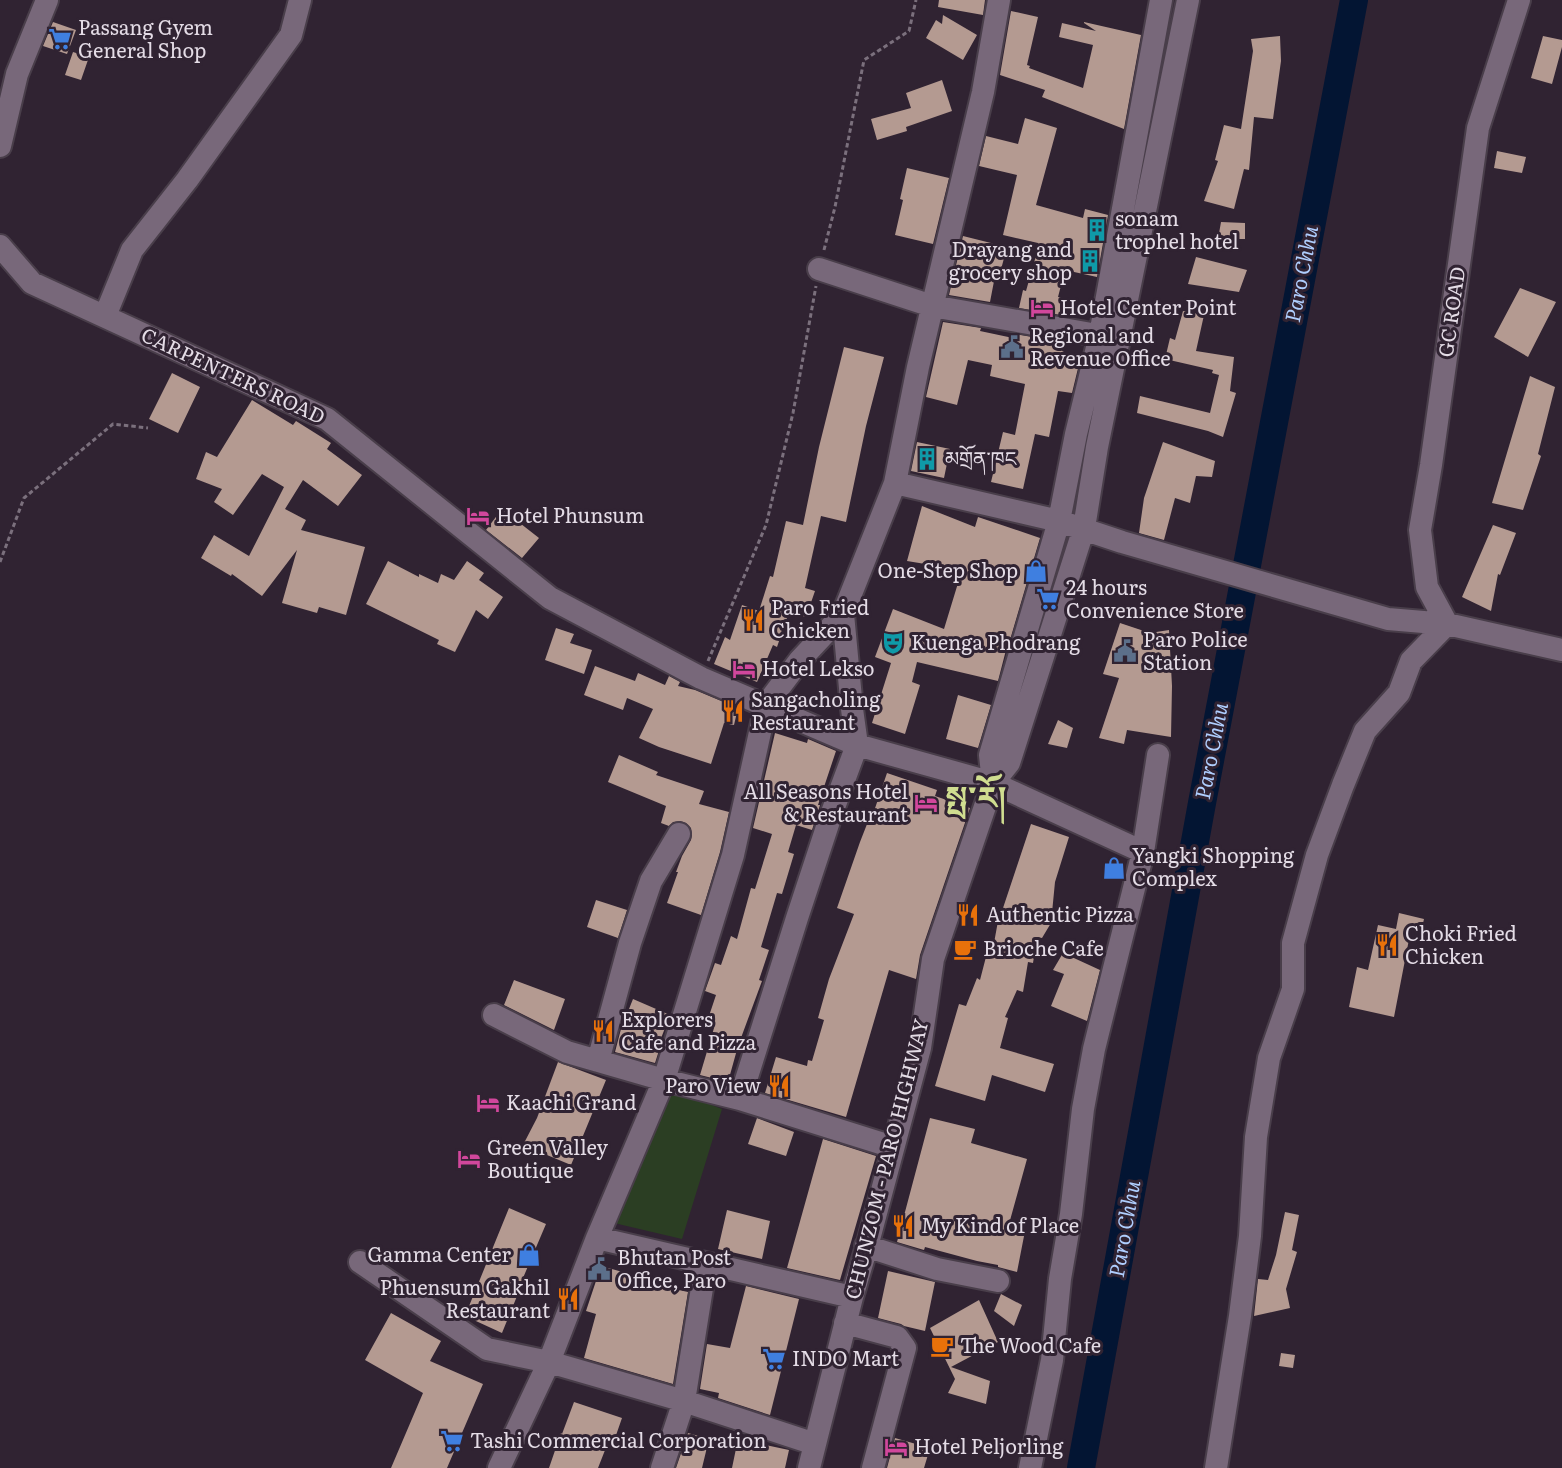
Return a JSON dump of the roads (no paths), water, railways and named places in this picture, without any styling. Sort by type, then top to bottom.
[{"type":"street","points":[[0,146],[16,74],[47,0]]},
{"type":"street","points":[[105,316],[132,250],[187,180],[291,35],[300,0]]},
{"type":"street","points":[[499,1468],[549,1362],[597,1238],[664,1080],[733,855],[766,705],[800,660],[843,614],[895,483],[918,367],[982,92],[999,0]]},
{"type":"street","points":[[1109,337],[1161,0]]},
{"type":"street","points":[[1109,337],[1188,0]]},
{"type":"street","name":"GC ROAD","points":[[1447,624],[1427,587],[1420,531],[1478,128],[1519,0]]},
{"type":"street","name":"CARPENTERS ROAD","points":[[0,246],[32,283],[327,419],[550,598],[701,678],[857,745],[993,783],[1143,852]]},
{"type":"street","points":[[819,269],[932,306],[1109,337]]},
{"type":"street","name":"CHUNZOM - PARO HIGHWAY","points":[[993,783],[990,755],[1059,521],[1076,434],[1109,337]]},
{"type":"street","name":"CHUNZOM - PARO HIGHWAY","points":[[808,1468],[920,1048],[933,959],[993,783],[1009,763],[1084,528],[1097,447],[1109,337]]},
{"type":"street","points":[[895,483],[1059,521],[1122,542],[1388,620],[1447,624],[1562,650]]},
{"type":"street","points":[[740,1099],[800,906],[857,745],[843,614]]},
{"type":"street","points":[[1216,1468],[1250,1236],[1256,1137],[1269,1058],[1293,989],[1293,944],[1317,855],[1365,731],[1399,693],[1411,661],[1447,624]]},
{"type":"street","points":[[1030,1468],[1052,1360],[1060,1279],[1071,1214],[1085,1099],[1097,1038],[1143,852],[1158,755]]},
{"type":"street","points":[[598,1061],[630,943],[651,881],[679,834]]},
{"type":"street","points":[[494,1015],[567,1052],[740,1099],[893,1147]]},
{"type":"street","points":[[597,1238],[852,1297]]},
{"type":"street","points":[[867,1246],[937,1269],[998,1281]]},
{"type":"street","points":[[360,1262],[487,1349],[549,1362],[684,1401],[815,1444]]},
{"type":"street","points":[[662,1468],[684,1401],[706,1263]]},
{"type":"street","points":[[845,1323],[897,1337],[904,1348],[873,1468]]},
{"type":"waterway","name":"Paro Chhu","points":[[1081,1468],[1202,803],[1354,0]]},
{"type":"place","name":"Passang Gyem General Shop","points":[[60,39]]},
{"type":"place","name":"sonam trophel hotel","points":[[1097,230]]},
{"type":"place","name":"Drayang and grocery shop","points":[[1090,261]]},
{"type":"place","name":"Hotel Center Point","points":[[1042,308]]},
{"type":"place","name":"Regional and Revenue Office","points":[[1012,347]]},
{"type":"place","name":"མགྲོན་ཁང","points":[[927,459]]},
{"type":"place","name":"Hotel Phunsum","points":[[478,516]]},
{"type":"place","name":"One-Step Shop","points":[[1036,571]]},
{"type":"place","name":"24 hours Convenience Store","points":[[1048,599]]},
{"type":"place","name":"Paro Fried Chicken","points":[[753,620]]},
{"type":"place","name":"Kuenga Phodrang","points":[[893,643]]},
{"type":"place","name":"Paro Police Station","points":[[1125,651]]},
{"type":"place","name":"Hotel Lekso","points":[[744,669]]},
{"type":"place","name":"Sangacholing Restaurant","points":[[733,711]]},
{"type":"place","name":"All Seasons Hotel & Restaurant","points":[[926,803]]},
{"type":"place","name":"Yangki Shopping Complex","points":[[1114,868]]},
{"type":"place","name":"Authentic Pizza","points":[[968,915]]},
{"type":"place","name":"Choki Fried Chicken","points":[[1387,945]]},
{"type":"place","name":"Brioche Cafe","points":[[965,949]]},
{"type":"place","name":"Explorers Cafe and Pizza","points":[[603,1031]]},
{"type":"place","name":"Paro View","points":[[779,1086]]},
{"type":"place","name":"Kaachi Grand","points":[[488,1103]]},
{"type":"place","name":"Green Valley Boutique","points":[[469,1159]]},
{"type":"place","name":"My Kind of Place","points":[[903,1226]]},
{"type":"place","name":"Gamma Center","points":[[529,1255]]},
{"type":"place","name":"Bhutan Post Office, Paro","points":[[599,1269]]},
{"type":"place","name":"Phuensum Gakhil Restaurant","points":[[568,1299]]},
{"type":"place","name":"The Wood Cafe","points":[[942,1346]]},
{"type":"place","name":"INDO Mart","points":[[774,1359]]},
{"type":"place","name":"Tashi Commercial Corporation","points":[[452,1441]]},
{"type":"place","name":"Hotel Peljorling","points":[[896,1447]]},
{"type":"district","name":"སྤ་རོ།","points":[[976,798]]}]
